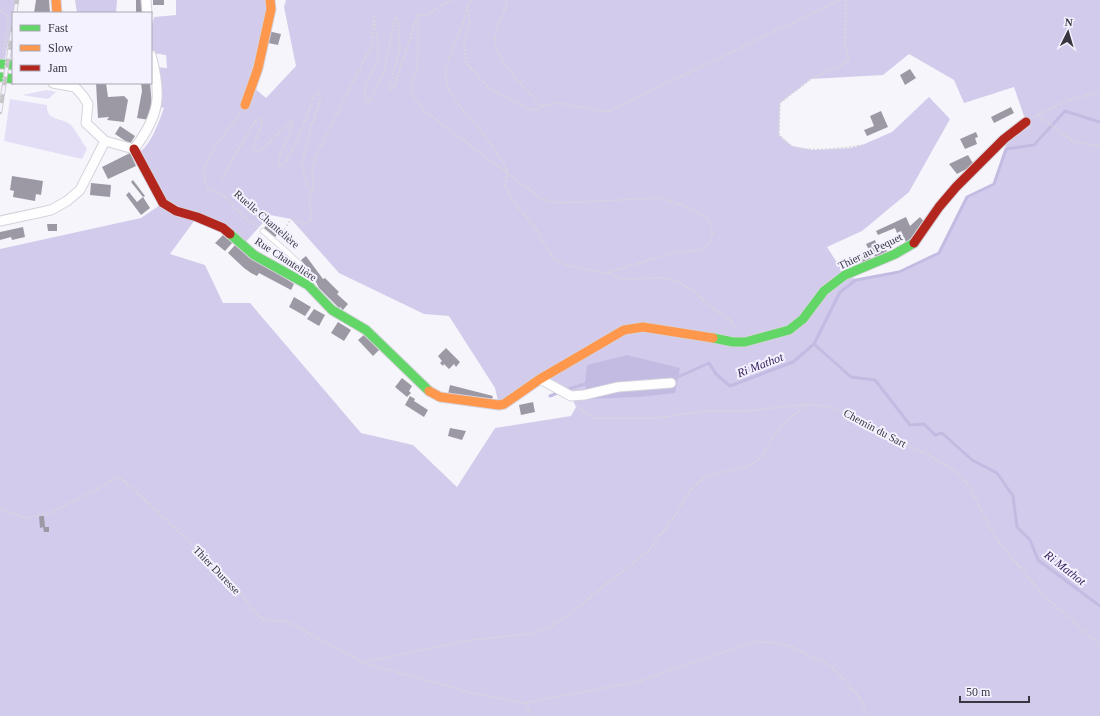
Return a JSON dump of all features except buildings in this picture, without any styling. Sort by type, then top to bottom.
[{"type":"street","points":[[56,0],[57,12]]},
{"type":"street","points":[[146,0],[147,12]]},
{"type":"street","points":[[245,105],[258,68],[271,9],[270,0]]},
{"type":"street","points":[[57,84],[75,88],[83,96],[88,104],[86,123],[105,141],[134,149],[145,135],[153,120],[156,106],[158,94],[156,73],[152,59]]},
{"type":"street","points":[[1,64],[12,65]]},
{"type":"street","points":[[0,77],[12,79]]},
{"type":"street","name":"Thier au Pequet","points":[[540,379],[624,330],[643,327],[734,342],[746,342],[789,330],[803,319],[824,291],[845,275],[895,254],[914,244],[956,187],[1004,139],[1026,122]]},
{"type":"street","points":[[0,222],[51,210],[67,201],[80,190],[105,141]]},
{"type":"street","name":"Rue Chantelière","points":[[134,149],[163,203],[176,211],[197,217],[223,228],[254,255],[308,285],[332,310],[366,330],[429,391],[440,398],[491,405],[504,404],[540,379]]},
{"type":"street","points":[[540,379],[572,396],[584,395],[618,387],[671,383]]},
{"type":"lane","name":"Ruelle Chantelière","points":[[263,231],[305,269],[308,285]]},
{"type":"path","points":[[418,14],[426,15],[451,0]]},
{"type":"path","points":[[471,0],[453,45],[446,71],[447,82],[457,104],[485,135],[506,168],[507,173],[505,187],[513,201],[534,226],[552,257],[565,265],[606,273],[622,279],[661,278],[679,282],[696,293],[714,309],[731,321],[746,342]]},
{"type":"path","points":[[507,0],[498,23],[495,41],[497,52],[509,70],[540,106]]},
{"type":"path","points":[[540,106],[560,103],[600,111],[609,111],[840,0]]},
{"type":"path","points":[[846,0],[845,44],[849,58],[845,63],[811,79],[780,103],[779,134],[792,146],[813,150],[850,148],[862,145]]},
{"type":"path","points":[[468,5],[470,21],[464,42],[466,63],[489,88],[528,109],[540,110],[540,106]]},
{"type":"path","points":[[0,10],[8,17],[8,28],[1,64]]},
{"type":"path","points":[[418,14],[418,49],[416,69],[411,85],[414,97],[424,111],[542,199],[556,203],[661,198],[693,210],[708,219],[713,232],[709,244],[700,250],[672,253],[606,273]]},
{"type":"path","points":[[276,242],[291,218],[303,224],[312,220],[308,201],[314,186],[312,172],[316,156],[372,45],[374,15],[378,59],[366,84],[366,103],[372,99],[385,67],[395,17],[398,21],[400,50],[390,89],[394,87],[418,14]]},
{"type":"path","points":[[0,99],[11,28],[8,28]]},
{"type":"path","points":[[221,180],[255,121],[259,119],[262,120],[261,125],[253,148],[257,152],[263,149],[292,120],[292,129],[278,159],[278,166],[284,164],[297,141],[314,97],[317,93],[320,93],[320,102],[310,129],[302,164],[308,189],[313,191]]},
{"type":"path","points":[[1026,122],[1049,108],[1089,94],[1100,93]]},
{"type":"path","name":"Ruelle Chantelière","points":[[245,105],[216,145],[204,172],[208,189],[224,196],[244,216],[263,231]]},
{"type":"path","points":[[1038,115],[1074,142],[1100,146]]},
{"type":"path","name":"Chemin du Sart","points":[[572,396],[576,407],[593,418],[655,418],[705,411],[746,412],[787,405],[808,404],[832,407],[857,417],[894,440],[927,454],[956,471],[970,486],[996,538],[1041,593],[1100,645]]},
{"type":"path","points":[[364,663],[464,641],[537,633],[563,619],[649,550],[676,514],[692,488],[706,476],[746,467],[762,458],[772,438],[786,422],[808,404]]},
{"type":"path","name":"Thier Duresse","points":[[0,509],[27,518],[48,514],[120,477],[234,584],[253,610],[261,618],[270,622],[286,621],[364,663],[476,694],[526,703]]},
{"type":"path","points":[[531,716],[526,703],[640,681],[756,642],[785,644],[830,665],[861,699],[867,716]]},
{"type":"shaded area","points":[[0,0],[18,0],[15,12],[12,12],[12,24],[4,62],[0,62]]},
{"type":"shaded area","points":[[75,0],[117,0],[116,12],[77,12]]},
{"type":"shaded area","points":[[176,0],[270,0],[252,86],[266,98],[296,66],[284,7],[286,0],[1100,0],[1100,716],[0,716],[0,249],[141,218],[163,203],[137,154],[142,151],[150,140],[157,127],[164,108],[156,106],[154,67],[167,68],[166,55],[152,53],[152,24],[154,17],[176,15]],"holes":[[[909,54],[954,80],[964,103],[1014,87],[1026,122],[1004,139],[1006,149],[994,184],[967,197],[939,253],[899,272],[856,279],[845,275],[827,247],[862,231],[909,192],[950,119],[929,97],[892,132],[862,145],[850,148],[813,150],[792,146],[779,135],[780,103],[811,79],[883,75]],[[270,215],[291,219],[339,273],[424,314],[449,316],[495,388],[499,405],[540,379],[571,396],[576,407],[571,416],[495,428],[457,487],[413,445],[361,433],[250,303],[223,303],[205,265],[170,254],[197,217],[243,245]]]},
{"type":"shaded area","points":[[47,90],[56,92],[48,99],[22,95]]},
{"type":"shaded area","points":[[10,99],[47,105],[47,110],[52,117],[71,125],[87,149],[82,159],[4,141]]},
{"type":"shaded area","points":[[627,355],[680,368],[675,393],[639,397],[587,399],[585,383],[587,365]]},
{"type":"waterway","points":[[814,344],[840,292],[856,280],[899,272],[939,253],[967,197],[994,184],[1006,149],[1034,145],[1065,111],[1100,122]]},
{"type":"waterway","name":"Ri Mathot","points":[[674,377],[678,377],[709,363],[716,374],[730,386],[793,362],[814,344],[851,377],[875,380],[910,425],[924,424],[935,435],[942,433],[972,460],[997,473],[1013,496],[1017,527],[1030,540],[1038,560],[1100,606]]},
{"type":"waterway","name":"Ri Mathot","points":[[565,390],[588,383]]},
{"type":"waterway","name":"Ri Mathot","points":[[550,396],[560,392]]},
{"type":"railway","points":[[15,12],[17,0]]},
{"type":"railway","points":[[0,112],[12,34]]},
{"type":"traffic: fast","points":[[0,64],[12,65]]},
{"type":"traffic: fast","points":[[0,77],[12,79]]},
{"type":"traffic: fast","points":[[230,234],[254,255],[308,285],[332,310],[366,330],[429,391]]},
{"type":"traffic: fast","points":[[713,338],[733,342],[745,342],[789,330],[803,319],[824,291],[845,275],[895,254],[914,243]]},
{"type":"traffic: slow","points":[[56,0],[57,12]]},
{"type":"traffic: slow","points":[[245,105],[258,68],[271,9],[270,0]]},
{"type":"traffic: slow","points":[[429,391],[440,397],[499,405],[504,404],[540,379],[624,330],[643,327],[713,338]]},
{"type":"traffic: jam","points":[[914,243],[939,207],[956,187],[1004,139],[1026,122]]},
{"type":"traffic: jam","points":[[134,149],[163,203],[176,211],[197,217],[223,228],[230,234]]}]
